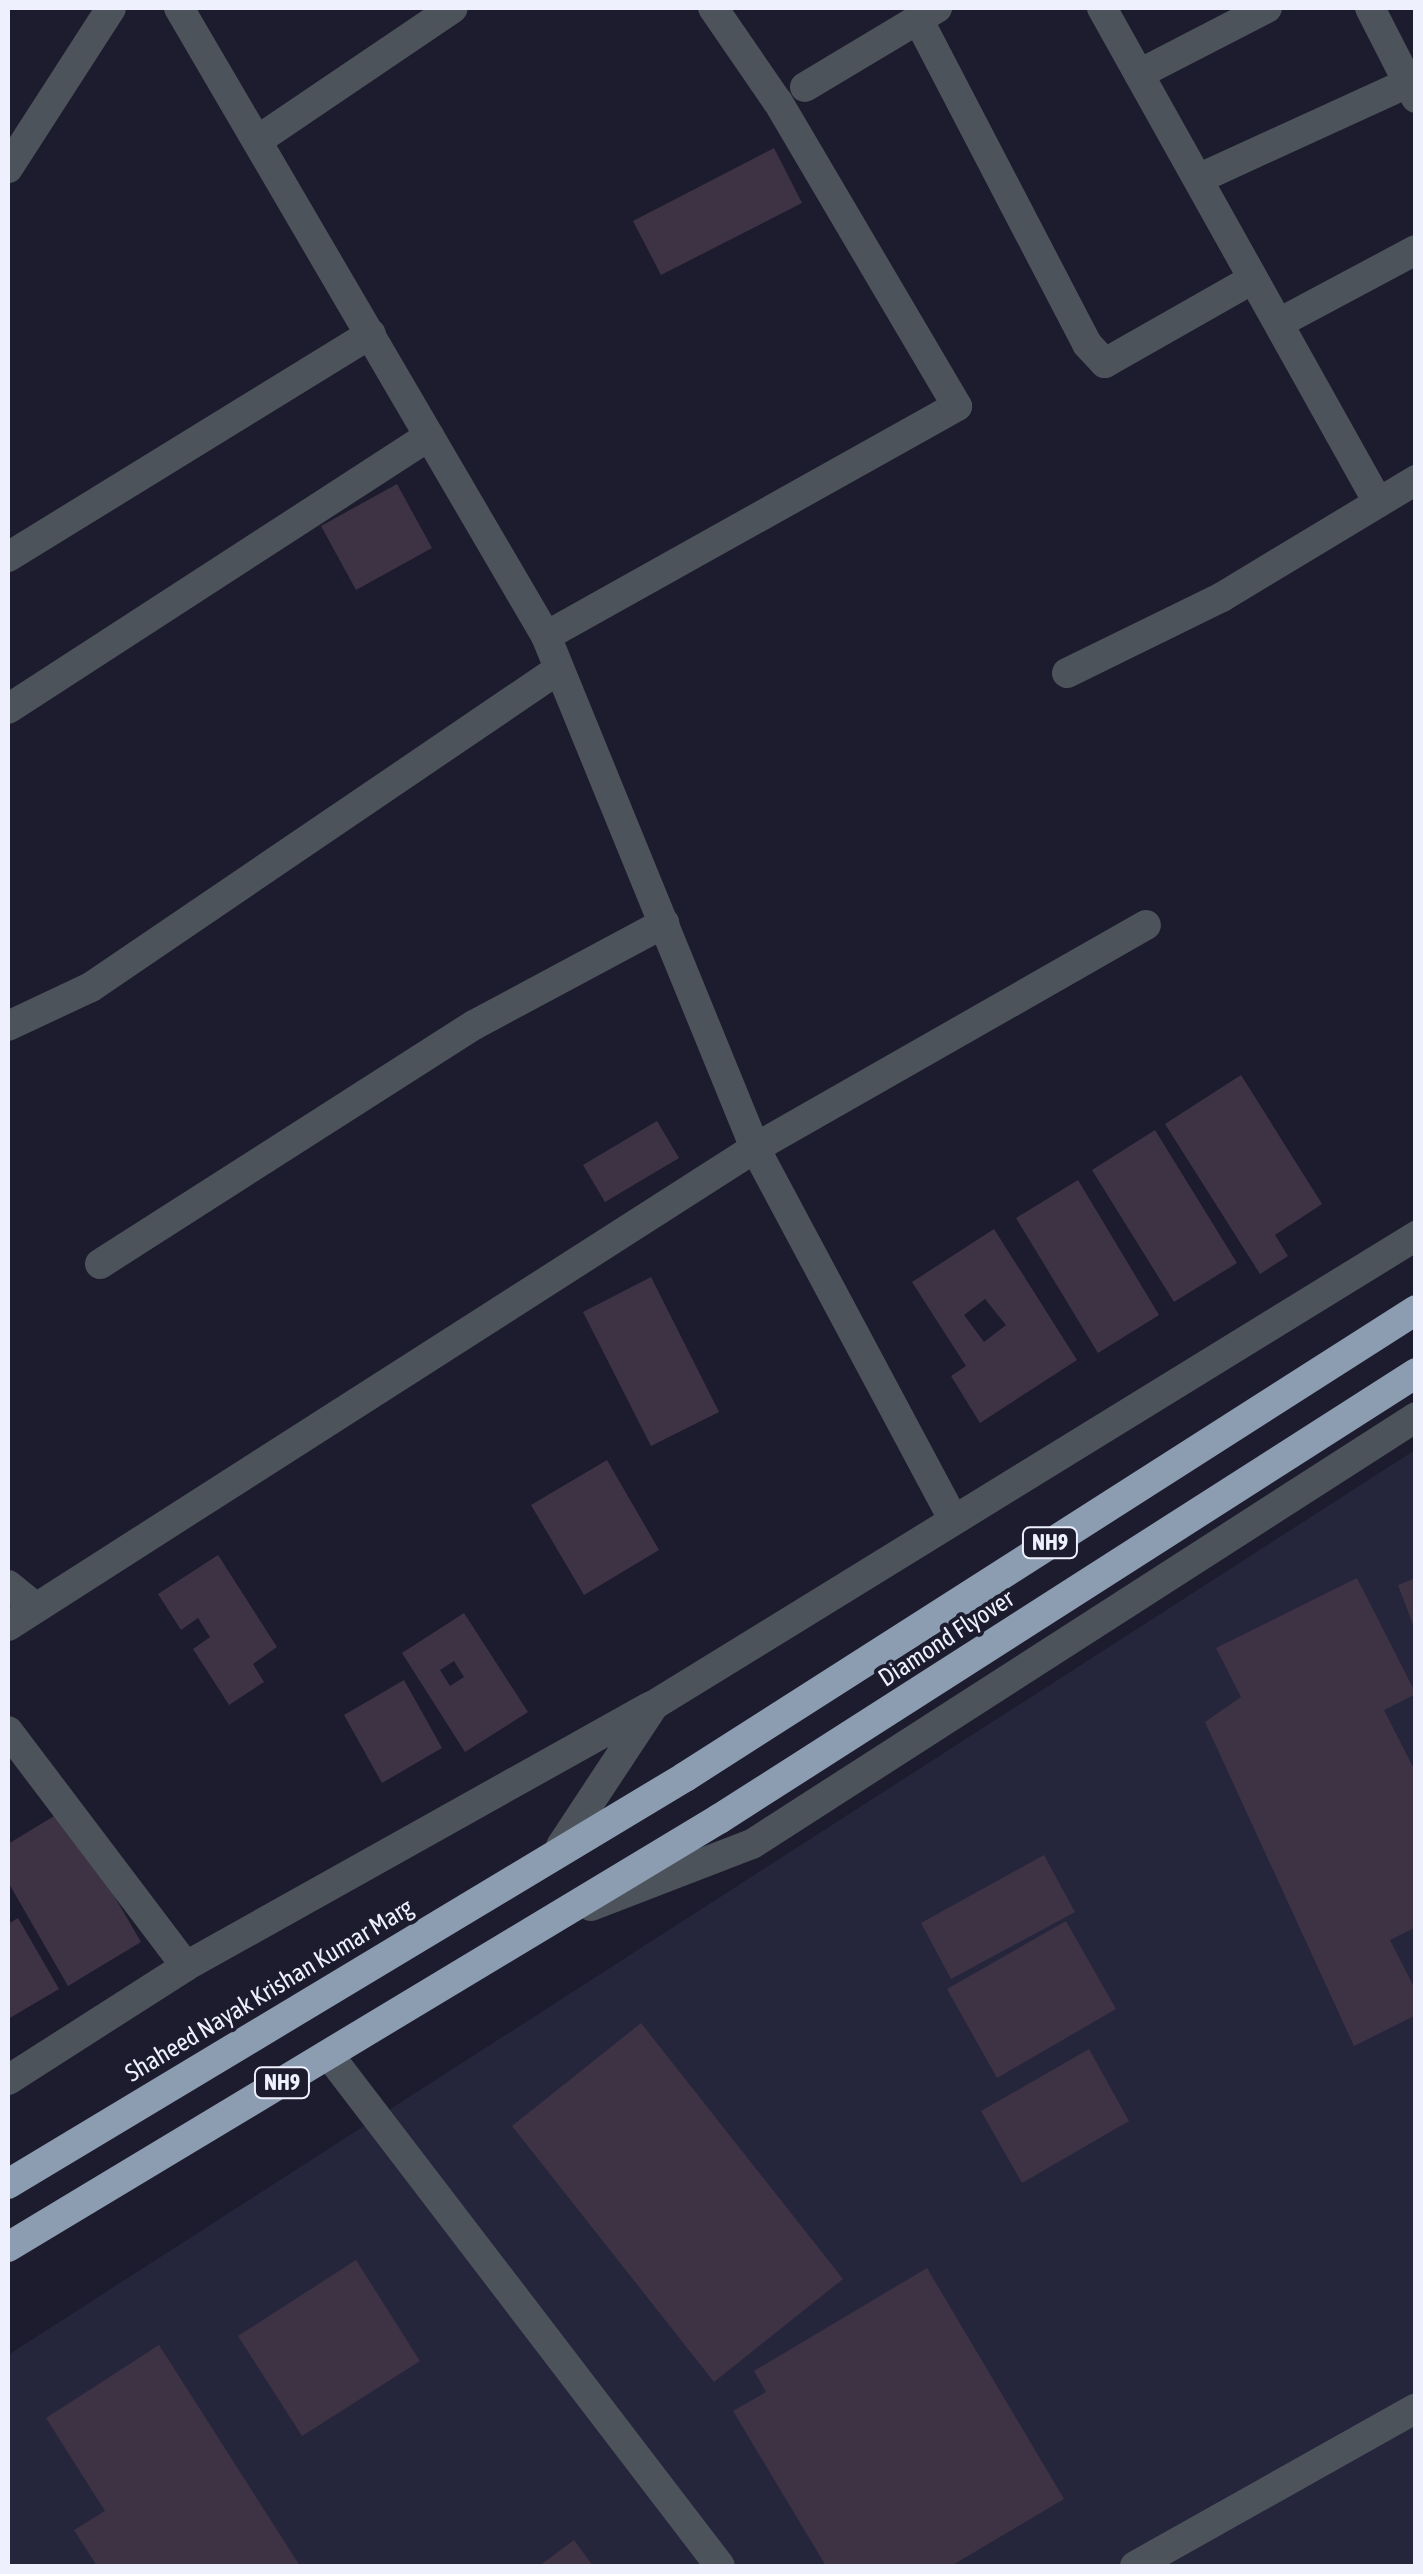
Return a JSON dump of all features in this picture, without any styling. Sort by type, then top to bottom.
[{"type":"highway","name":"Diamond Flyover","points":[[561,1846],[686,1777],[1416,1310]]},
{"type":"highway","name":"Diamond Flyover","points":[[557,1918],[719,1819],[1416,1373]]},
{"type":"highway","name":"Shaheed Nayak Krishan Kumar Marg","points":[[8,2184],[561,1846]]},
{"type":"highway","name":"NH9","points":[[8,2247],[557,1918]]},
{"type":"street","points":[[8,168],[111,8]]},
{"type":"street","points":[[179,8],[546,636],[756,1148],[952,1518]]},
{"type":"street","points":[[258,140],[453,8]]},
{"type":"street","points":[[546,636],[958,406],[777,101],[714,8]]},
{"type":"street","points":[[1102,8],[1378,502]]},
{"type":"street","points":[[1139,74],[1267,8]]},
{"type":"street","points":[[1198,179],[1413,87],[1370,8]]},
{"type":"street","points":[[805,87],[928,14],[1086,344],[1105,363],[1253,279]]},
{"type":"street","points":[[1279,324],[1416,250]]},
{"type":"street","points":[[8,557],[370,334]]},
{"type":"street","points":[[8,709],[429,436]]},
{"type":"street","points":[[1067,673],[1222,598],[1416,480]]},
{"type":"street","points":[[8,1026],[92,987],[560,669]]},
{"type":"street","points":[[100,1264],[474,1025],[664,922]]},
{"type":"street","points":[[8,1626],[756,1148],[1146,926]]},
{"type":"street","points":[[8,2080],[186,1966],[654,1704],[1416,1236]]},
{"type":"street","points":[[557,1918],[752,1844],[1416,1416]]},
{"type":"street","points":[[8,1585],[36,1608]]},
{"type":"street","points":[[561,1846],[654,1704]]},
{"type":"street","points":[[8,1731],[186,1966]]},
{"type":"street","points":[[329,2055],[720,2566]]},
{"type":"street","points":[[1135,2566],[1416,2408]]},
{"type":"shaded area","points":[[1415,1450],[1415,2566],[8,2566],[8,2355]]},
{"type":"building","points":[[774,148],[802,203],[661,275],[633,221]]},
{"type":"building","points":[[397,484],[432,548],[356,590],[321,526]]},
{"type":"building","points":[[1241,1075],[1322,1204],[1275,1235],[1288,1256],[1260,1274],[1165,1124]]},
{"type":"building","points":[[657,1121],[679,1158],[605,1202],[583,1165]]},
{"type":"building","points":[[1155,1130],[1237,1263],[1174,1302],[1092,1170]]},
{"type":"building","points":[[1078,1180],[1159,1315],[1098,1353],[1016,1218]]},
{"type":"building","points":[[994,1229],[1077,1360],[980,1423],[951,1376],[966,1366],[912,1282]],"holes":[[[985,1299],[1006,1325],[984,1342],[964,1315]]]},
{"type":"building","points":[[651,1277],[719,1412],[651,1446],[583,1312]]},
{"type":"building","points":[[607,1460],[659,1550],[584,1595],[531,1505]]},
{"type":"building","points":[[218,1555],[277,1647],[253,1664],[264,1682],[229,1705],[193,1649],[210,1637],[198,1618],[181,1630],[158,1594]]},
{"type":"building","points":[[1357,1578],[1416,1694],[1384,1710],[1416,1773],[1416,1927],[1390,1940],[1416,1991],[1416,2015],[1354,2046],[1205,1722],[1241,1697],[1216,1648]]},
{"type":"building","points":[[1416,1578],[1416,1630],[1415,1630],[1398,1585]]},
{"type":"building","points":[[464,1613],[528,1712],[465,1752],[402,1653]],"holes":[[[454,1661],[464,1677],[450,1686],[440,1670]]]},
{"type":"building","points":[[404,1680],[442,1748],[382,1783],[344,1715]]},
{"type":"building","points":[[64,1810],[141,1942],[68,1986],[8,1882],[8,1844]]},
{"type":"building","points":[[1044,1855],[1075,1912],[951,1979],[921,1923]]},
{"type":"building","points":[[18,1918],[59,1989],[8,2019],[8,1924]]},
{"type":"building","points":[[1066,1921],[1116,2009],[997,2078],[947,1989]]},
{"type":"building","points":[[641,2023],[843,2279],[714,2382],[512,2126]]},
{"type":"building","points":[[1089,2049],[1129,2121],[1022,2183],[981,2111]]},
{"type":"building","points":[[356,2260],[420,2361],[302,2436],[238,2336]]},
{"type":"building","points":[[927,2268],[1064,2499],[951,2566],[826,2566],[733,2411],[766,2392],[754,2371]]},
{"type":"building","points":[[159,2345],[300,2566],[97,2566],[74,2530],[105,2511],[46,2418]]},
{"type":"building","points":[[574,2540],[593,2566],[539,2566]]}]
